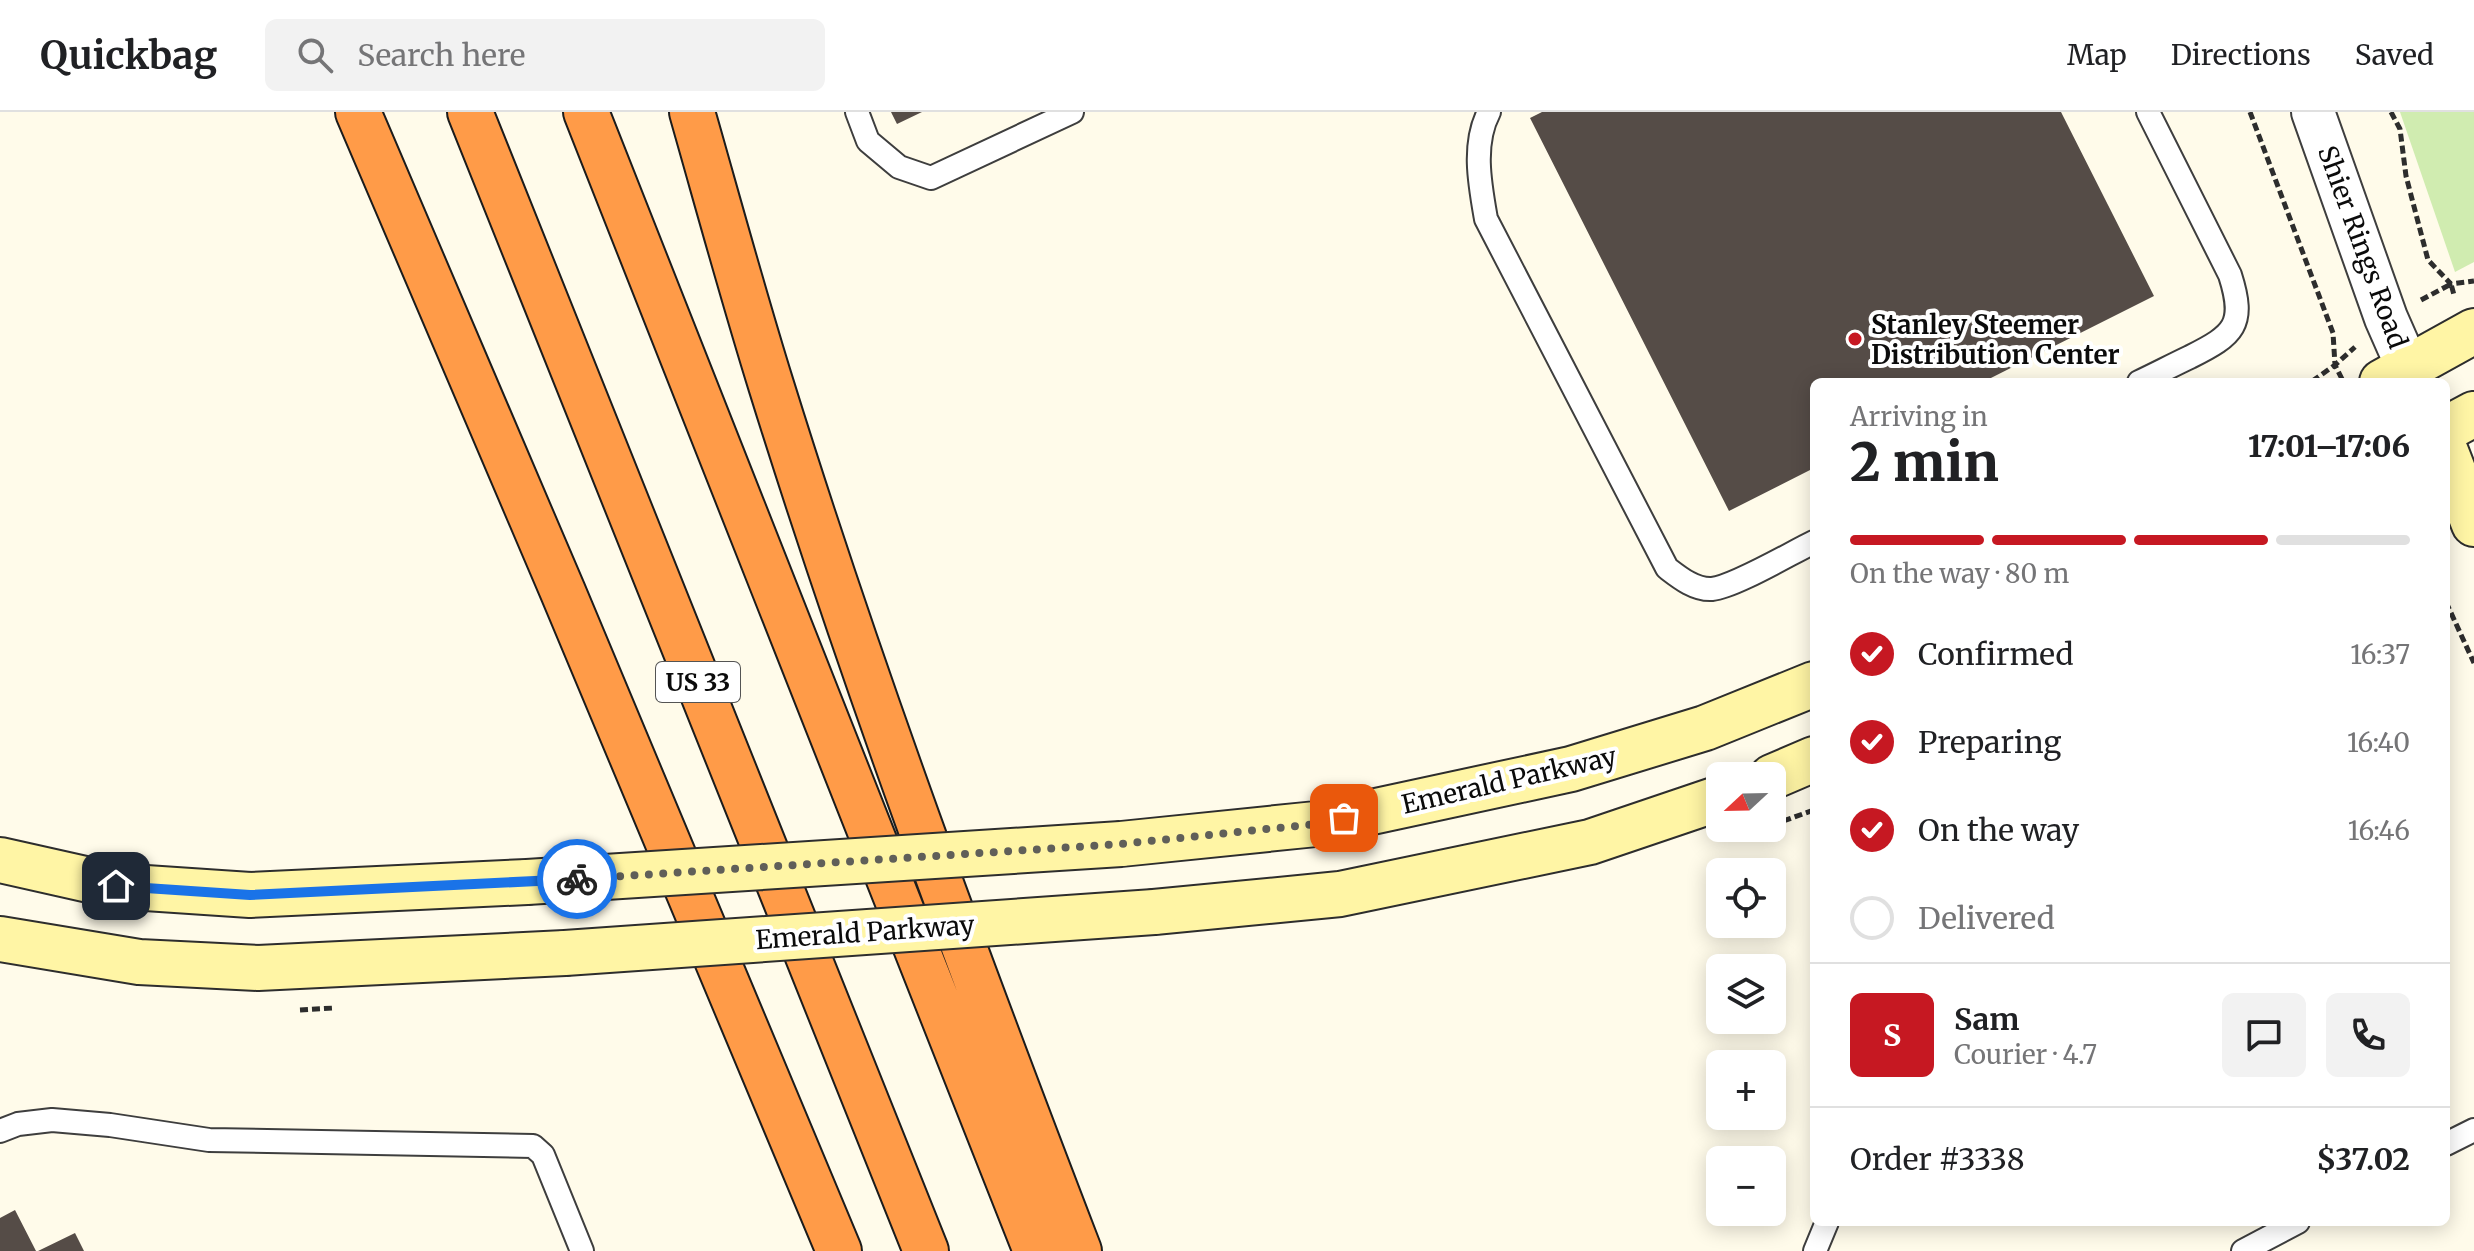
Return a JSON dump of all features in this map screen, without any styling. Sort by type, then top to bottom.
[{"type":"highway","points":[[358,112],[839,1251]]},
{"type":"highway","name":"US 33","points":[[470,112],[926,1251]]},
{"type":"highway","points":[[586,112],[1036,1251]]},
{"type":"highway","points":[[692,112],[771,385],[837,586],[944,893],[1079,1251]]},
{"type":"main road","points":[[2401,377],[2474,331]]},
{"type":"main road","points":[[2450,427],[2474,414]]},
{"type":"main road","points":[[2450,462],[2474,524]]},
{"type":"main road","name":"Emerald Parkway","points":[[0,860],[116,886],[250,895],[527,882],[1121,844],[1316,824],[1571,769],[1705,728],[1810,686]]},
{"type":"main road","points":[[1786,771],[1810,761]]},
{"type":"main road","name":"Emerald Parkway","points":[[0,939],[139,962],[258,968],[565,953],[1154,912],[1340,894],[1590,842],[1706,803]]},
{"type":"street","name":"Shier Rings Road","points":[[2313,112],[2386,318],[2401,377]]},
{"type":"lane","points":[[857,112],[868,141],[899,167],[931,178],[1072,112]]},
{"type":"lane","points":[[1489,112],[1481,127],[1478,179],[1486,219],[1667,568],[1688,584],[1711,589],[1739,579],[1810,544]]},
{"type":"lane","points":[[2147,378],[2222,341],[2234,325],[2237,298],[2230,275],[2148,112]]},
{"type":"lane","points":[[0,1131],[18,1124],[52,1120],[209,1140],[533,1146],[543,1155],[582,1251]]},
{"type":"lane","points":[[2450,1142],[2474,1130]]},
{"type":"lane","points":[[1815,1251],[1825,1226]]},
{"type":"lane","points":[[2243,1251],[2290,1226]]},
{"type":"path","points":[[2250,112],[2333,333],[2335,365],[2317,378]]},
{"type":"path","points":[[2391,112],[2400,129],[2406,176],[2428,260],[2451,284],[2474,281]]},
{"type":"path","points":[[2450,611],[2474,663]]},
{"type":"path","points":[[1786,820],[1810,811]]},
{"type":"green space","points":[[2400,112],[2474,112],[2474,262],[2455,272]]},
{"type":"building","points":[[891,112],[922,112],[897,124]]},
{"type":"building","name":"Stanley Steemer Distribution Center","points":[[1542,112],[2061,112],[2154,296],[1991,378],[1810,378],[1810,470],[1729,511],[1530,118]]},
{"type":"building","points":[[15,1210],[36,1251],[0,1251],[0,1218]]},
{"type":"building","points":[[75,1233],[84,1251],[38,1251]]},
{"type":"way so far","points":[[577,879],[1121,844],[1316,824],[1344,818]]},
{"type":"place","name":"Stanley Steemer Distribution Center","points":[[1855,339]]},
{"type":"route","points":[[116,886],[250,895],[577,879]]}]
